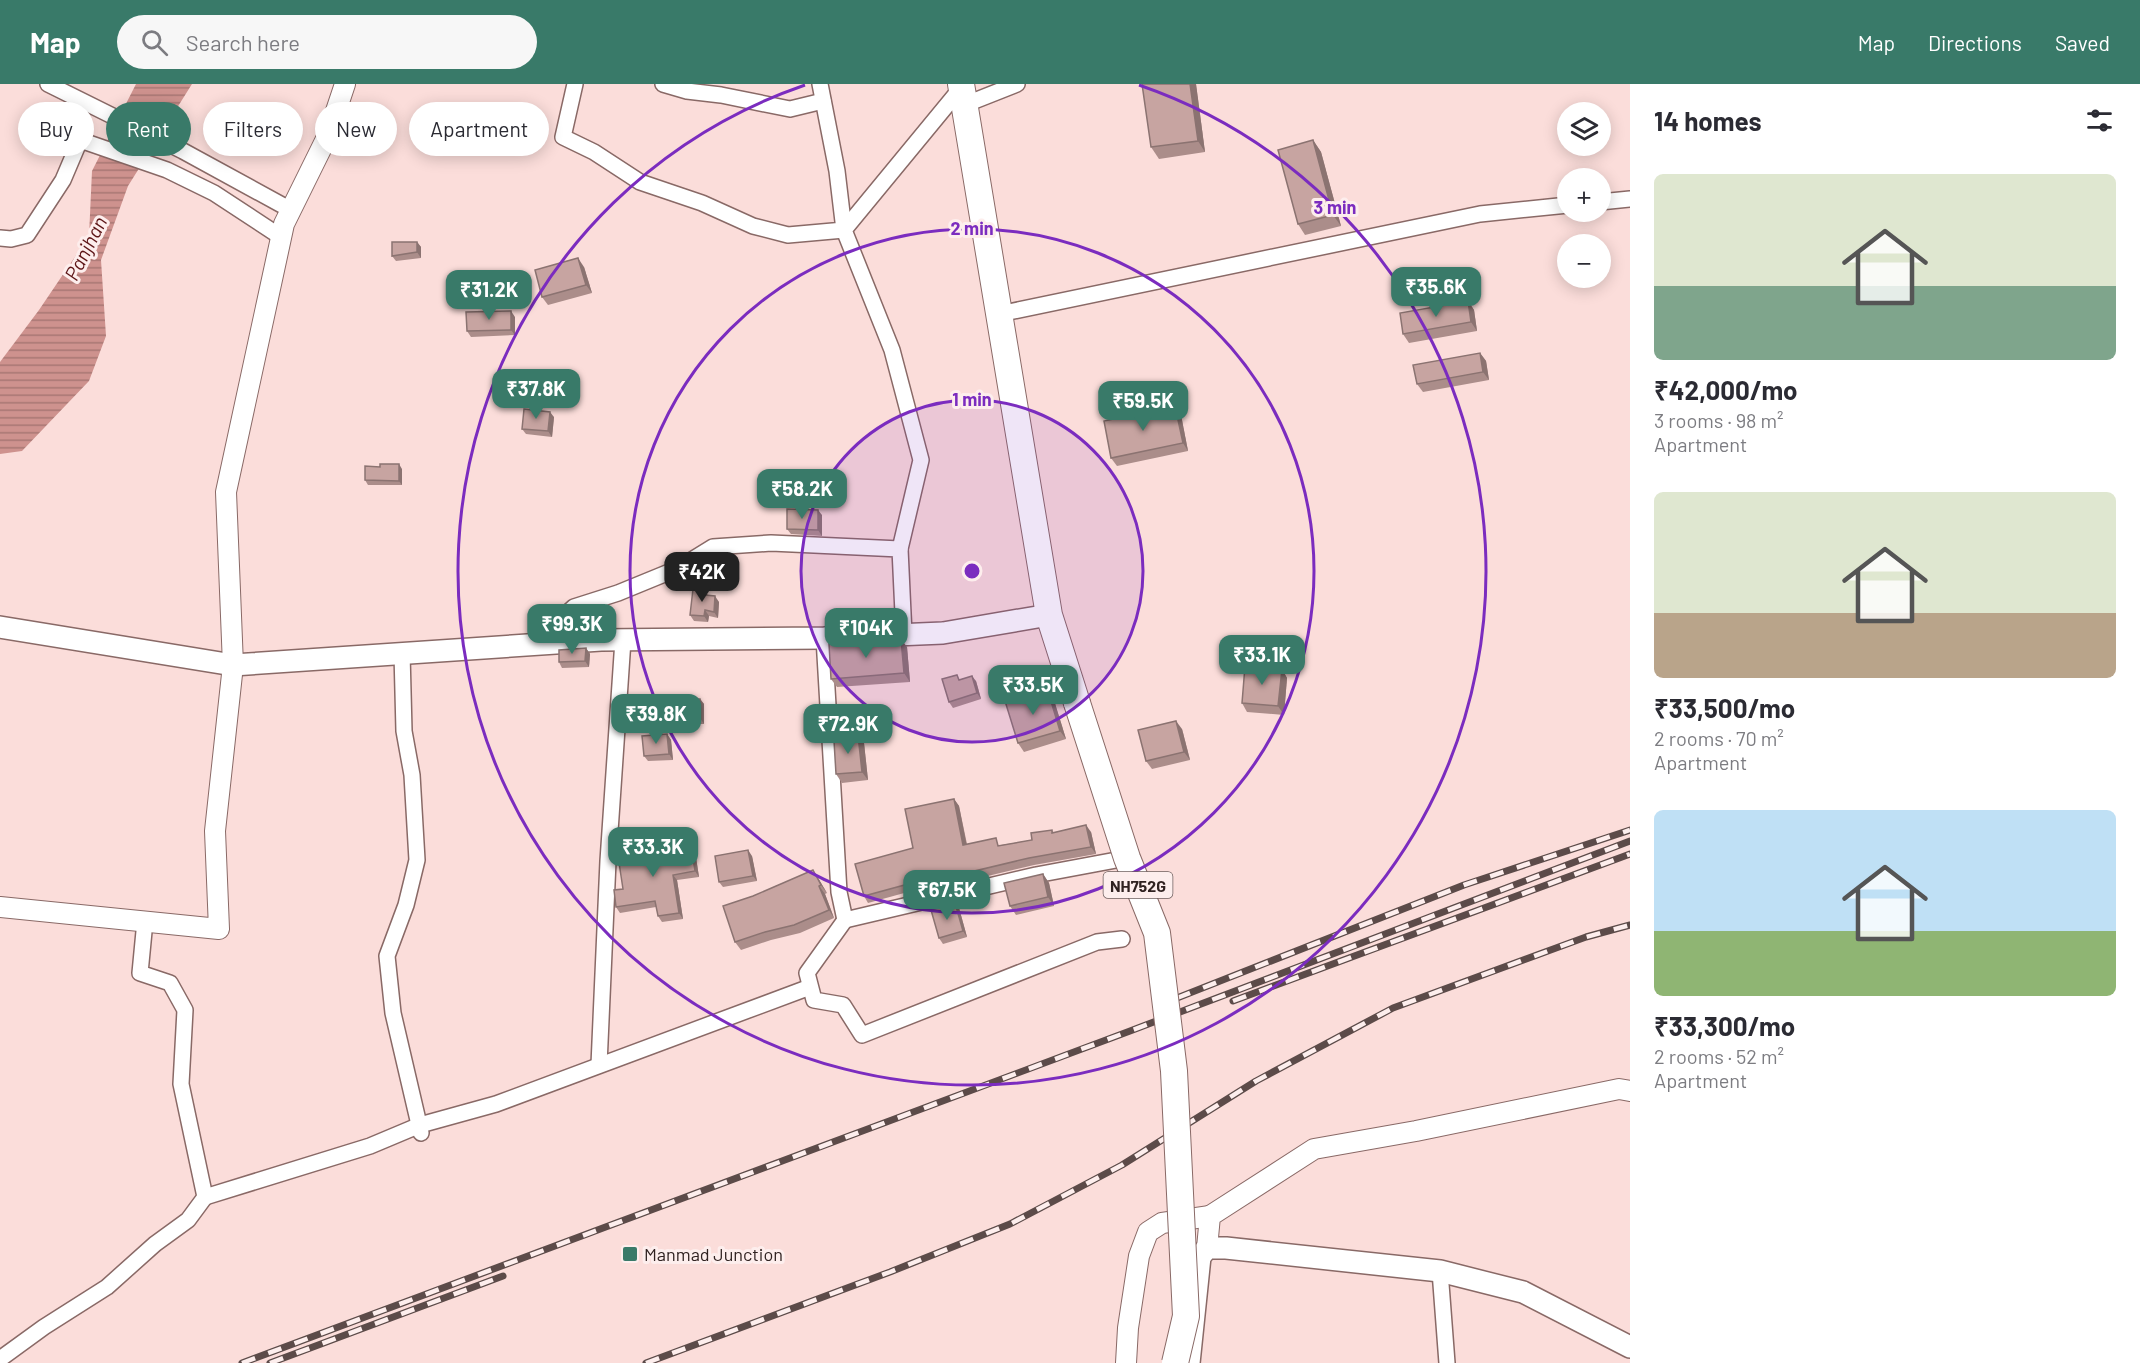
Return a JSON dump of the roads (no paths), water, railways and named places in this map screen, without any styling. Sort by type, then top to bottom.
[{"type":"highway","name":"NH752G","points":[[962,92],[1049,615],[1127,858],[1157,933],[1174,1071],[1186,1316],[1175,1363]]},
{"type":"main road","points":[[0,627],[233,664],[623,640],[824,638],[943,633],[1049,615]]},
{"type":"main road","points":[[1189,1363],[1200,1257],[1208,1248],[1440,1271],[1522,1292],[1630,1347]]},
{"type":"street","points":[[48,84],[183,151],[291,210]]},
{"type":"street","points":[[2,911],[145,921],[219,929],[215,831],[233,664],[226,492],[284,224],[328,135],[345,84]]},
{"type":"street","points":[[575,84],[563,136],[594,152],[640,182],[702,203],[753,226],[788,235],[844,230],[962,92],[1017,84]]},
{"type":"street","points":[[663,84],[687,91],[721,95],[790,109],[823,101]]},
{"type":"street","points":[[820,84],[837,171],[844,230],[892,350],[921,460],[900,549],[904,635]]},
{"type":"street","points":[[0,238],[11,239],[27,235],[63,180],[80,140],[167,170],[214,193],[281,237]]},
{"type":"street","points":[[1611,201],[1630,199]]},
{"type":"street","points":[[999,314],[1480,214],[1557,206]]},
{"type":"street","points":[[532,645],[574,607],[618,593],[679,568],[713,547],[771,543],[900,549]]},
{"type":"street","points":[[824,638],[839,892],[845,920]]},
{"type":"street","points":[[599,1065],[608,861],[623,640]]},
{"type":"street","points":[[402,653],[404,731],[412,775],[417,860],[406,905],[387,956],[393,1013],[421,1130]]},
{"type":"street","points":[[1122,939],[1097,942],[862,1035],[843,1005],[814,1000],[807,973],[845,920],[1036,875],[1127,858]]},
{"type":"street","points":[[145,921],[140,973],[170,983],[185,1010],[181,1084],[205,1197]]},
{"type":"street","points":[[3,1354],[107,1287],[156,1244],[188,1220],[205,1197],[421,1130],[496,1104],[810,987]]},
{"type":"street","points":[[1126,1363],[1128,1328],[1139,1256],[1148,1232],[1162,1223],[1210,1216],[1314,1149],[1416,1131],[1619,1089],[1630,1092]]},
{"type":"street","points":[[1208,1248],[1210,1216]]},
{"type":"street","points":[[1440,1271],[1447,1363]]},
{"type":"water","points":[[136,84],[192,84],[181,102],[127,102]]},
{"type":"water","name":"Panjhan","points":[[106,143],[106,156],[147,156],[128,186],[101,260],[106,336],[89,381],[22,451],[0,454],[0,362],[39,310],[89,236],[92,171]]},
{"type":"railway","points":[[1177,998],[1464,885],[1630,830]]},
{"type":"railway","points":[[242,1363],[1130,1031],[1630,841]]},
{"type":"railway","points":[[1233,1001],[1630,854]]},
{"type":"railway","points":[[646,1363],[890,1272],[1010,1224],[1122,1165],[1256,1081],[1393,1008],[1586,937],[1630,925]]},
{"type":"railway","points":[[270,1363],[503,1276]]},
{"type":"place","name":"Manmad Junction","points":[[630,1254]]}]
